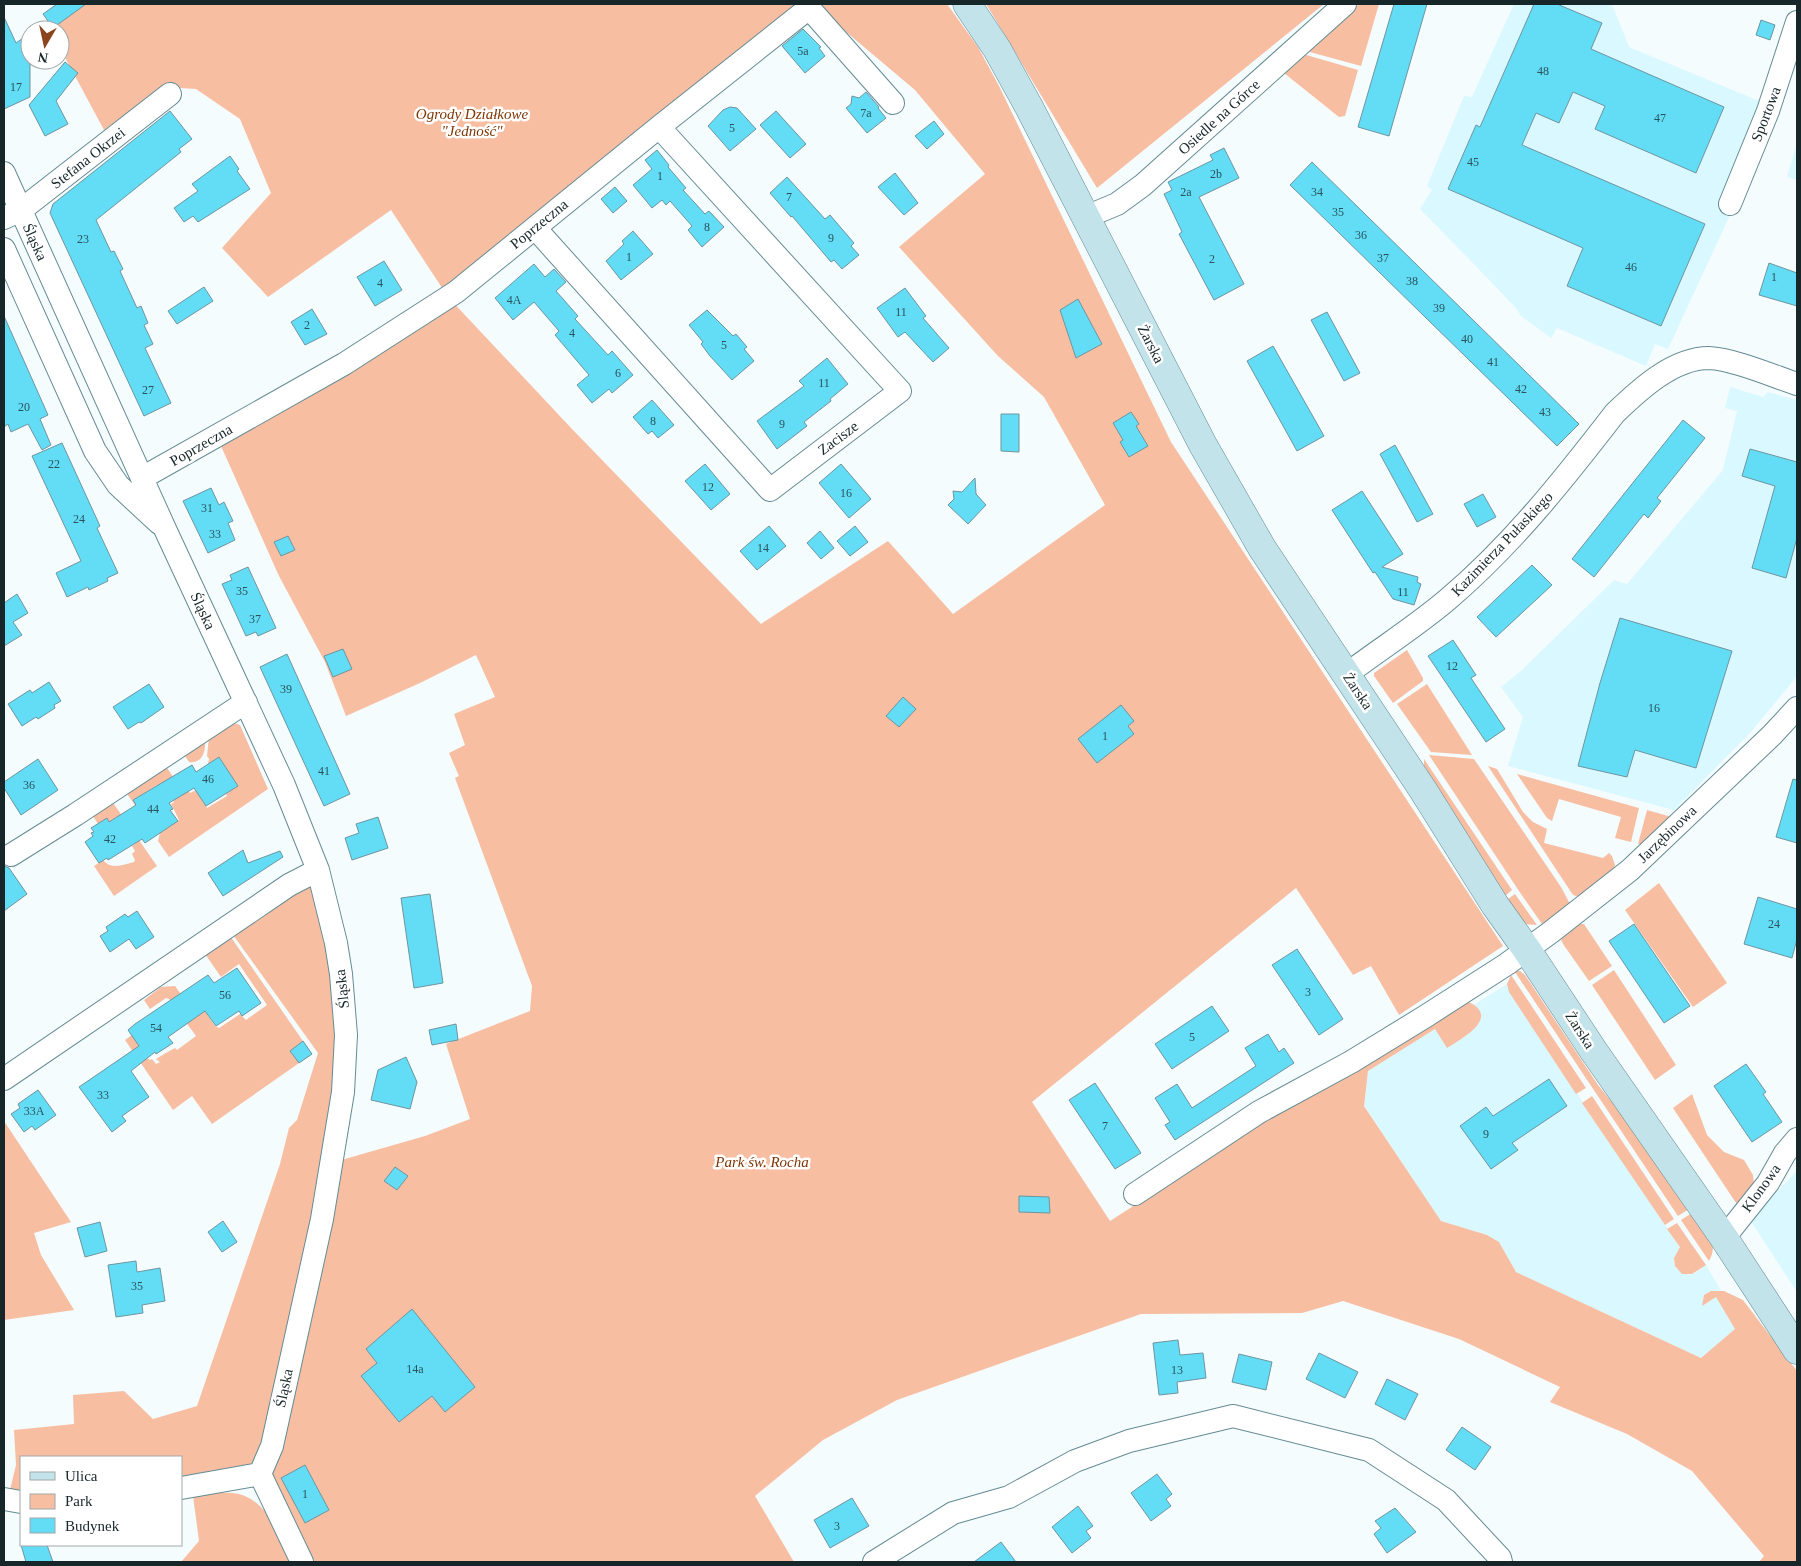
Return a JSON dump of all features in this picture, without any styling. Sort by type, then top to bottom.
[{"type":"street","name":"Żarska","points":[[967,4],[1013,77],[1203,446],[1262,548],[1423,790],[1495,906],[1724,1238],[1797,1350]]},
{"type":"street","name":"Osiedle na Górce","points":[[1086,217],[1117,204],[1144,185],[1345,4]]},
{"type":"street","name":"Poprzeczna","points":[[142,478],[359,354],[456,292],[658,127],[808,8],[893,102]]},
{"type":"street","name":"Sportowa","points":[[1730,204],[1768,111],[1795,37]]},
{"type":"street","name":"Stefana Okrzei","points":[[12,214],[170,94]]},
{"type":"street","name":"Zacisze","points":[[535,228],[770,490],[900,391],[658,127]]},
{"type":"street","name":"Śląska","points":[[4,174],[12,214],[132,455],[284,785],[318,870],[329,910],[341,974],[346,1034],[343,1092],[320,1229],[272,1446],[260,1474]]},
{"type":"street","name":"Śląska","points":[[4,249],[95,451],[118,485],[165,529]]},
{"type":"street","name":"Kazimierza Pułaskiego","points":[[1347,674],[1411,629],[1461,588],[1532,517],[1615,413],[1656,379],[1679,365],[1708,358],[1724,360],[1797,384]]},
{"type":"street","points":[[105,468],[132,455]]},
{"type":"street","points":[[11,855],[76,815],[246,702]]},
{"type":"street","name":"Jarzębinowa","points":[[1135,1194],[1259,1112],[1360,1057],[1527,950],[1580,911],[1630,870],[1766,741],[1797,708]]},
{"type":"street","points":[[4,1079],[282,890],[318,870]]},
{"type":"street","name":"Klonowa","points":[[1724,1238],[1768,1183],[1797,1138]]},
{"type":"street","points":[[874,1562],[953,1513],[1009,1498],[1075,1461],[1129,1441],[1233,1416],[1369,1450],[1446,1500],[1500,1558],[1501,1562]]},
{"type":"street","points":[[182,1488],[260,1474],[302,1562]]},
{"type":"street","points":[[4,1499],[20,1502]]},
{"type":"shaded area","points":[[1514,4],[1612,4],[1629,47],[1759,101],[1759,109],[1731,213],[1668,349],[1655,344],[1646,366],[1557,328],[1551,338],[1521,316],[1516,308],[1420,209],[1432,190],[1427,186],[1464,96],[1472,97]]},
{"type":"shaded area","points":[[1797,143],[1797,180],[1787,177]]},
{"type":"shaded area","points":[[1730,387],[1763,397],[1768,392],[1797,400],[1797,676],[1751,732],[1674,810],[1508,766],[1523,717],[1501,687],[1522,670],[1614,580],[1627,584],[1723,470],[1737,411],[1725,408]]},
{"type":"shaded area","points":[[1507,984],[1511,995],[1680,1247],[1674,1263],[1677,1269],[1690,1275],[1706,1265],[1721,1291],[1717,1290],[1704,1295],[1703,1305],[1716,1297],[1735,1329],[1701,1358],[1516,1272],[1499,1242],[1487,1235],[1441,1221],[1364,1105],[1368,1071]]},
{"type":"shaded area","points":[[1797,1171],[1797,1292],[1750,1220]]},
{"type":"green space","name":"Ogrody Działkowe \"Jedność\"","points":[[74,4],[810,4],[448,297],[391,210],[268,297],[222,248],[271,193],[240,119],[196,89],[163,87],[104,130],[70,67],[70,20],[62,20],[77,8]]},
{"type":"green space","name":"Park św. Rocha","points":[[813,4],[947,4],[978,47],[999,86],[1171,442],[1503,946],[1399,1015],[1371,966],[1353,975],[1296,888],[1032,1102],[1110,1221],[1283,1110],[1469,1002],[1478,1008],[1481,1015],[1480,1021],[1469,1034],[1447,1048],[1435,1029],[1368,1071],[1364,1106],[1441,1221],[1487,1235],[1499,1242],[1516,1272],[1701,1358],[1735,1329],[1716,1297],[1702,1306],[1704,1295],[1711,1291],[1724,1291],[1743,1300],[1797,1371],[1797,1562],[1759,1562],[1764,1556],[1692,1471],[1627,1434],[1550,1402],[1560,1387],[1459,1339],[1343,1301],[1302,1313],[1141,1314],[897,1400],[823,1440],[755,1496],[794,1562],[301,1562],[258,1473],[182,1480],[182,1456],[20,1456],[20,1493],[10,1490],[16,1465],[14,1430],[74,1424],[73,1395],[124,1391],[153,1419],[197,1406],[280,1164],[289,1128],[297,1120],[318,1053],[231,932],[312,882],[330,966],[336,1038],[331,1163],[425,1136],[470,1119],[446,1044],[530,1011],[532,986],[455,778],[459,776],[449,753],[465,745],[454,714],[495,697],[476,655],[420,683],[346,716],[325,662],[279,576],[217,437],[448,297],[572,429],[761,624],[888,541],[953,614],[1105,505],[1044,397],[998,356],[899,247],[985,174],[915,90]]},
{"type":"green space","points":[[986,4],[1324,4],[1097,188]]},
{"type":"green space","points":[[1359,4],[1379,4],[1361,66],[1306,51]]},
{"type":"green space","points":[[1303,54],[1358,70],[1345,116],[1339,117],[1284,73]]},
{"type":"green space","points":[[1407,650],[1423,681],[1393,703],[1374,676],[1374,673]]},
{"type":"green space","points":[[1427,684],[1472,755],[1431,752],[1397,704]]},
{"type":"green space","points":[[231,722],[240,725],[268,789],[169,857],[158,841],[160,833],[179,820],[171,804],[174,802],[167,792],[164,794],[157,785],[133,800],[137,808],[125,791],[165,765],[174,778],[178,775],[190,793],[196,790],[207,808],[227,796],[226,794],[237,786],[219,757],[208,764],[209,759],[207,756],[209,737]]},
{"type":"green space","points":[[205,739],[203,756],[198,761],[189,762],[183,753]]},
{"type":"green space","points":[[1429,755],[1474,759],[1561,887],[1570,904],[1542,924]]},
{"type":"green space","points":[[1424,759],[1512,890],[1505,896],[1424,771]]},
{"type":"green space","points":[[1488,766],[1497,769],[1523,812],[1533,822],[1547,829],[1544,843],[1603,858],[1609,853],[1615,865],[1613,871],[1579,897],[1573,895]]},
{"type":"green space","points":[[1517,774],[1639,808],[1631,842],[1615,838],[1621,817],[1559,799],[1552,821],[1547,818]]},
{"type":"green space","points":[[111,800],[157,866],[114,896],[94,866],[103,860],[113,866],[134,862],[132,854],[135,851],[132,846],[135,844],[117,817],[109,822],[107,818],[98,824],[91,813]]},
{"type":"green space","points":[[1647,810],[1675,818],[1644,844],[1638,844]]},
{"type":"green space","points":[[1659,883],[1727,983],[1693,1007],[1625,910]]},
{"type":"green space","points":[[1515,894],[1537,925],[1525,924],[1508,899]]},
{"type":"green space","points":[[1580,924],[1584,924],[1612,966],[1589,981],[1561,939]]},
{"type":"green space","points":[[228,933],[312,1054],[212,1124],[192,1096],[173,1110],[125,1040],[132,1035],[147,1058],[152,1059],[156,1064],[160,1062],[156,1059],[175,1048],[177,1050],[196,1036],[169,999],[166,998],[150,1009],[144,1000],[161,987],[175,986],[194,1012],[202,1007],[215,1026],[219,1028],[240,1014],[246,1020],[267,1005],[239,964],[221,977],[203,951]]},
{"type":"green space","points":[[1614,970],[1676,1065],[1655,1080],[1592,985]]},
{"type":"green space","points":[[1517,971],[1525,975],[1598,1085],[1669,1173],[1692,1207],[1678,1216],[1515,972]]},
{"type":"green space","points":[[1511,975],[1586,1088],[1576,1094],[1509,992],[1507,984]]},
{"type":"green space","points":[[1692,1094],[1707,1135],[1724,1152],[1744,1160],[1753,1175],[1754,1184],[1738,1206],[1673,1108]]},
{"type":"green space","points":[[1592,1096],[1674,1219],[1665,1225],[1582,1103]]},
{"type":"green space","points":[[4,1121],[71,1222],[34,1233],[41,1255],[74,1310],[4,1320]]},
{"type":"green space","points":[[1695,1211],[1712,1242],[1713,1248],[1709,1261],[1681,1220]]},
{"type":"green space","points":[[1677,1223],[1706,1265],[1692,1274],[1682,1274],[1675,1266],[1674,1258],[1680,1247],[1667,1229]]},
{"type":"green space","points":[[212,1492],[239,1494],[258,1504],[278,1532],[292,1562],[181,1562],[199,1541],[193,1496]]},
{"type":"building","points":[[57,4],[86,4],[64,20],[47,20],[43,14]]},
{"type":"building","points":[[1394,4],[1427,4],[1389,136],[1358,127]]},
{"type":"building","points":[[1534,4],[1557,4],[1602,23],[1591,49],[1724,107],[1696,173],[1595,129],[1605,106],[1573,92],[1559,123],[1536,113],[1522,145],[1705,224],[1661,326],[1567,286],[1583,248],[1448,189],[1476,125],[1480,127]]},
{"type":"building","points":[[4,17],[16,43],[20,40],[20,70],[30,70],[30,97],[4,109]]},
{"type":"building","points":[[1761,20],[1775,25],[1770,40],[1756,35]]},
{"type":"building","points":[[803,29],[821,47],[819,48],[825,56],[805,73],[782,46]]},
{"type":"building","points":[[70,66],[78,73],[56,101],[68,124],[45,136],[29,105],[58,70],[70,70]]},
{"type":"building","points":[[866,92],[886,118],[867,133],[846,108],[851,104],[852,96],[859,98]]},
{"type":"building","points":[[730,107],[737,108],[756,129],[730,151],[708,126],[723,110]]},
{"type":"building","points":[[170,111],[192,139],[179,149],[181,152],[96,220],[111,252],[114,251],[123,269],[120,271],[137,308],[141,306],[148,323],[144,325],[153,344],[145,348],[171,403],[144,416],[50,213],[53,204]]},
{"type":"building","points":[[776,111],[806,144],[790,158],[760,125]]},
{"type":"building","points":[[934,121],[944,134],[927,149],[915,136]]},
{"type":"building","points":[[1224,148],[1239,178],[1199,197],[1244,284],[1214,300],[1179,234],[1182,232],[1164,194],[1172,190],[1168,182],[1213,160],[1210,155]]},
{"type":"building","points":[[657,150],[669,165],[668,167],[686,188],[683,190],[705,214],[709,211],[724,227],[702,247],[688,230],[692,226],[670,201],[666,205],[662,200],[652,208],[633,185],[652,169],[645,160]]},
{"type":"building","points":[[230,156],[239,169],[237,171],[250,189],[198,222],[193,216],[184,222],[174,208],[198,191],[192,184]]},
{"type":"building","points":[[1312,162],[1579,424],[1557,446],[1290,185]]},
{"type":"building","points":[[895,173],[918,203],[904,215],[878,187]]},
{"type":"building","points":[[787,177],[825,219],[830,215],[854,243],[851,246],[859,255],[842,269],[834,260],[831,262],[770,193]]},
{"type":"building","points":[[615,187],[627,201],[613,213],[601,199]]},
{"type":"building","points":[[633,231],[653,254],[621,280],[606,261],[624,244],[622,241]]},
{"type":"building","points":[[384,261],[402,290],[375,306],[357,277]]},
{"type":"building","points":[[1769,263],[1797,273],[1797,306],[1759,295]]},
{"type":"building","points":[[534,264],[545,277],[554,269],[566,282],[556,291],[578,316],[575,319],[608,355],[612,351],[633,375],[612,393],[609,389],[592,403],[577,385],[589,375],[555,335],[559,331],[534,302],[513,320],[495,298]]},
{"type":"building","points":[[204,287],[213,301],[177,324],[168,311]]},
{"type":"building","points":[[905,288],[926,316],[923,318],[949,348],[933,362],[905,332],[898,337],[877,308]]},
{"type":"building","points":[[1078,299],[1102,344],[1076,358],[1060,310]]},
{"type":"building","points":[[312,309],[327,334],[305,345],[291,322]]},
{"type":"building","points":[[707,310],[733,336],[736,334],[747,347],[744,349],[754,361],[732,380],[710,356],[701,344],[703,342],[689,325]]},
{"type":"building","points":[[1327,312],[1360,373],[1344,381],[1311,320]]},
{"type":"building","points":[[4,316],[48,415],[40,419],[51,445],[42,450],[28,424],[11,432],[8,424],[4,427]]},
{"type":"building","points":[[1273,346],[1324,436],[1297,451],[1247,361]]},
{"type":"building","points":[[827,358],[848,384],[830,399],[831,401],[804,422],[807,426],[777,449],[757,421],[804,386],[799,381]]},
{"type":"building","points":[[652,400],[674,425],[658,438],[652,431],[648,434],[633,417]]},
{"type":"building","points":[[1131,412],[1139,424],[1136,426],[1148,446],[1129,457],[1120,442],[1123,440],[1113,423]]},
{"type":"building","points":[[1001,414],[1019,414],[1019,452],[1001,451]]},
{"type":"building","points":[[1683,420],[1705,438],[1657,498],[1661,501],[1648,518],[1644,514],[1594,577],[1572,559]]},
{"type":"building","points":[[62,443],[100,526],[97,528],[118,573],[107,578],[108,581],[89,590],[88,587],[67,597],[56,573],[81,561],[32,456]]},
{"type":"building","points":[[1395,445],[1433,514],[1417,522],[1380,454]]},
{"type":"building","points":[[1750,449],[1797,462],[1797,538],[1786,578],[1752,568],[1775,486],[1742,476]]},
{"type":"building","points":[[705,464],[730,494],[711,510],[685,481]]},
{"type":"building","points":[[841,464],[871,499],[849,518],[819,483]]},
{"type":"building","points":[[975,478],[976,494],[986,505],[968,524],[948,505],[954,499],[953,491],[962,492]]},
{"type":"building","points":[[211,488],[219,505],[224,502],[233,521],[228,523],[235,540],[208,553],[183,501]]},
{"type":"building","points":[[1362,491],[1403,554],[1382,567],[1418,577],[1417,582],[1421,584],[1414,605],[1393,599],[1375,572],[1373,573],[1332,510]]},
{"type":"building","points":[[1483,494],[1496,517],[1477,527],[1464,504]]},
{"type":"building","points":[[769,526],[786,546],[757,570],[740,551]]},
{"type":"building","points":[[855,526],[868,542],[850,556],[837,541]]},
{"type":"building","points":[[820,531],[834,548],[821,559],[807,543]]},
{"type":"building","points":[[288,536],[295,550],[281,556],[274,542]]},
{"type":"building","points":[[1532,565],[1552,585],[1496,637],[1477,617]]},
{"type":"building","points":[[248,567],[276,628],[258,636],[256,632],[246,636],[222,584],[232,580],[230,575]]},
{"type":"building","points":[[17,594],[28,613],[13,622],[22,635],[4,646],[4,603]]},
{"type":"building","points":[[1620,618],[1732,651],[1696,768],[1635,750],[1627,777],[1578,766]]},
{"type":"building","points":[[1453,640],[1476,675],[1471,678],[1505,729],[1486,742],[1428,656]]},
{"type":"building","points":[[343,649],[352,669],[333,677],[324,656]]},
{"type":"building","points":[[287,654],[350,794],[324,806],[260,667]]},
{"type":"building","points":[[49,682],[61,701],[54,705],[55,708],[38,719],[36,717],[22,726],[8,704],[30,690],[32,693]]},
{"type":"building","points":[[149,684],[164,707],[141,723],[139,722],[128,729],[113,707]]},
{"type":"building","points":[[903,697],[916,709],[899,727],[886,716]]},
{"type":"building","points":[[1121,705],[1134,721],[1128,726],[1134,734],[1097,763],[1078,739]]},
{"type":"building","points":[[219,757],[238,786],[206,806],[194,788],[169,803],[173,809],[170,810],[178,821],[145,843],[142,839],[108,860],[107,858],[99,863],[85,842],[93,836],[91,833],[94,832],[91,828],[107,818],[109,822],[136,805],[133,800],[192,765],[196,772]]},
{"type":"building","points":[[38,759],[58,790],[21,815],[4,788],[4,782]]},
{"type":"building","points":[[1793,779],[1797,780],[1797,843],[1776,837]]},
{"type":"building","points":[[378,817],[388,848],[352,860],[345,838],[359,833],[356,824]]},
{"type":"building","points":[[243,850],[248,863],[280,851],[283,857],[223,896],[208,873]]},
{"type":"building","points":[[4,866],[9,868],[27,894],[4,911]]},
{"type":"building","points":[[430,894],[443,983],[414,988],[401,898]]},
{"type":"building","points":[[1758,897],[1797,909],[1797,939],[1792,958],[1744,944]]},
{"type":"building","points":[[137,911],[154,937],[136,949],[129,939],[110,952],[100,936],[108,931],[106,927],[125,914],[128,917]]},
{"type":"building","points":[[1634,924],[1690,1006],[1664,1023],[1609,941]]},
{"type":"building","points":[[1297,949],[1343,1019],[1319,1035],[1272,965]]},
{"type":"building","points":[[237,968],[261,1003],[242,1016],[239,1011],[216,1026],[205,1011],[168,1037],[173,1043],[156,1054],[155,1052],[131,1071],[149,1097],[122,1116],[126,1121],[112,1132],[79,1087],[139,1046],[128,1030],[135,1024],[208,975],[214,983]]},
{"type":"building","points":[[1212,1006],[1229,1031],[1172,1069],[1155,1044]]},
{"type":"building","points":[[456,1024],[458,1040],[432,1045],[429,1030]]},
{"type":"building","points":[[1268,1034],[1279,1052],[1284,1048],[1294,1063],[1175,1140],[1165,1125],[1170,1122],[1155,1098],[1177,1084],[1192,1108],[1256,1066],[1245,1048]]},
{"type":"building","points":[[303,1041],[312,1054],[299,1063],[290,1051]]},
{"type":"building","points":[[406,1057],[417,1082],[410,1109],[371,1100],[378,1070]]},
{"type":"building","points":[[1746,1064],[1766,1092],[1763,1094],[1782,1122],[1752,1142],[1714,1086]]},
{"type":"building","points":[[1549,1079],[1567,1106],[1512,1143],[1518,1150],[1491,1169],[1460,1126],[1486,1107],[1493,1116]]},
{"type":"building","points":[[1095,1083],[1141,1153],[1115,1169],[1069,1100]]},
{"type":"building","points":[[38,1090],[56,1115],[35,1130],[32,1126],[24,1132],[11,1114],[20,1108],[18,1104]]},
{"type":"building","points":[[395,1167],[408,1176],[397,1190],[384,1181]]},
{"type":"building","points":[[1019,1196],[1049,1197],[1050,1213],[1019,1212]]},
{"type":"building","points":[[223,1221],[237,1242],[222,1252],[208,1232]]},
{"type":"building","points":[[100,1222],[107,1251],[85,1257],[77,1228]]},
{"type":"building","points":[[136,1261],[137,1272],[160,1268],[165,1301],[142,1305],[143,1313],[116,1317],[108,1265]]},
{"type":"building","points":[[412,1309],[475,1387],[445,1412],[432,1396],[399,1422],[361,1376],[377,1363],[366,1349]]},
{"type":"building","points":[[1178,1340],[1180,1355],[1203,1353],[1206,1378],[1177,1382],[1178,1393],[1159,1395],[1153,1343]]},
{"type":"building","points":[[1319,1353],[1358,1372],[1345,1398],[1306,1379]]},
{"type":"building","points":[[1239,1354],[1272,1362],[1266,1390],[1232,1382]]},
{"type":"building","points":[[1387,1379],[1418,1394],[1405,1420],[1375,1404]]},
{"type":"building","points":[[1462,1427],[1491,1447],[1475,1470],[1446,1450]]},
{"type":"building","points":[[305,1465],[329,1510],[305,1523],[281,1478]]},
{"type":"building","points":[[1157,1474],[1172,1494],[1166,1499],[1171,1506],[1151,1521],[1131,1493]]},
{"type":"building","points":[[852,1498],[869,1526],[830,1548],[814,1520]]},
{"type":"building","points":[[1078,1506],[1093,1526],[1086,1531],[1091,1538],[1072,1553],[1052,1527]]},
{"type":"building","points":[[1395,1508],[1416,1532],[1387,1553],[1374,1534],[1381,1528],[1375,1521]]},
{"type":"building","points":[[1001,1542],[1016,1562],[974,1562]]},
{"type":"building","points":[[21,1546],[47,1546],[53,1562],[26,1562]]}]
